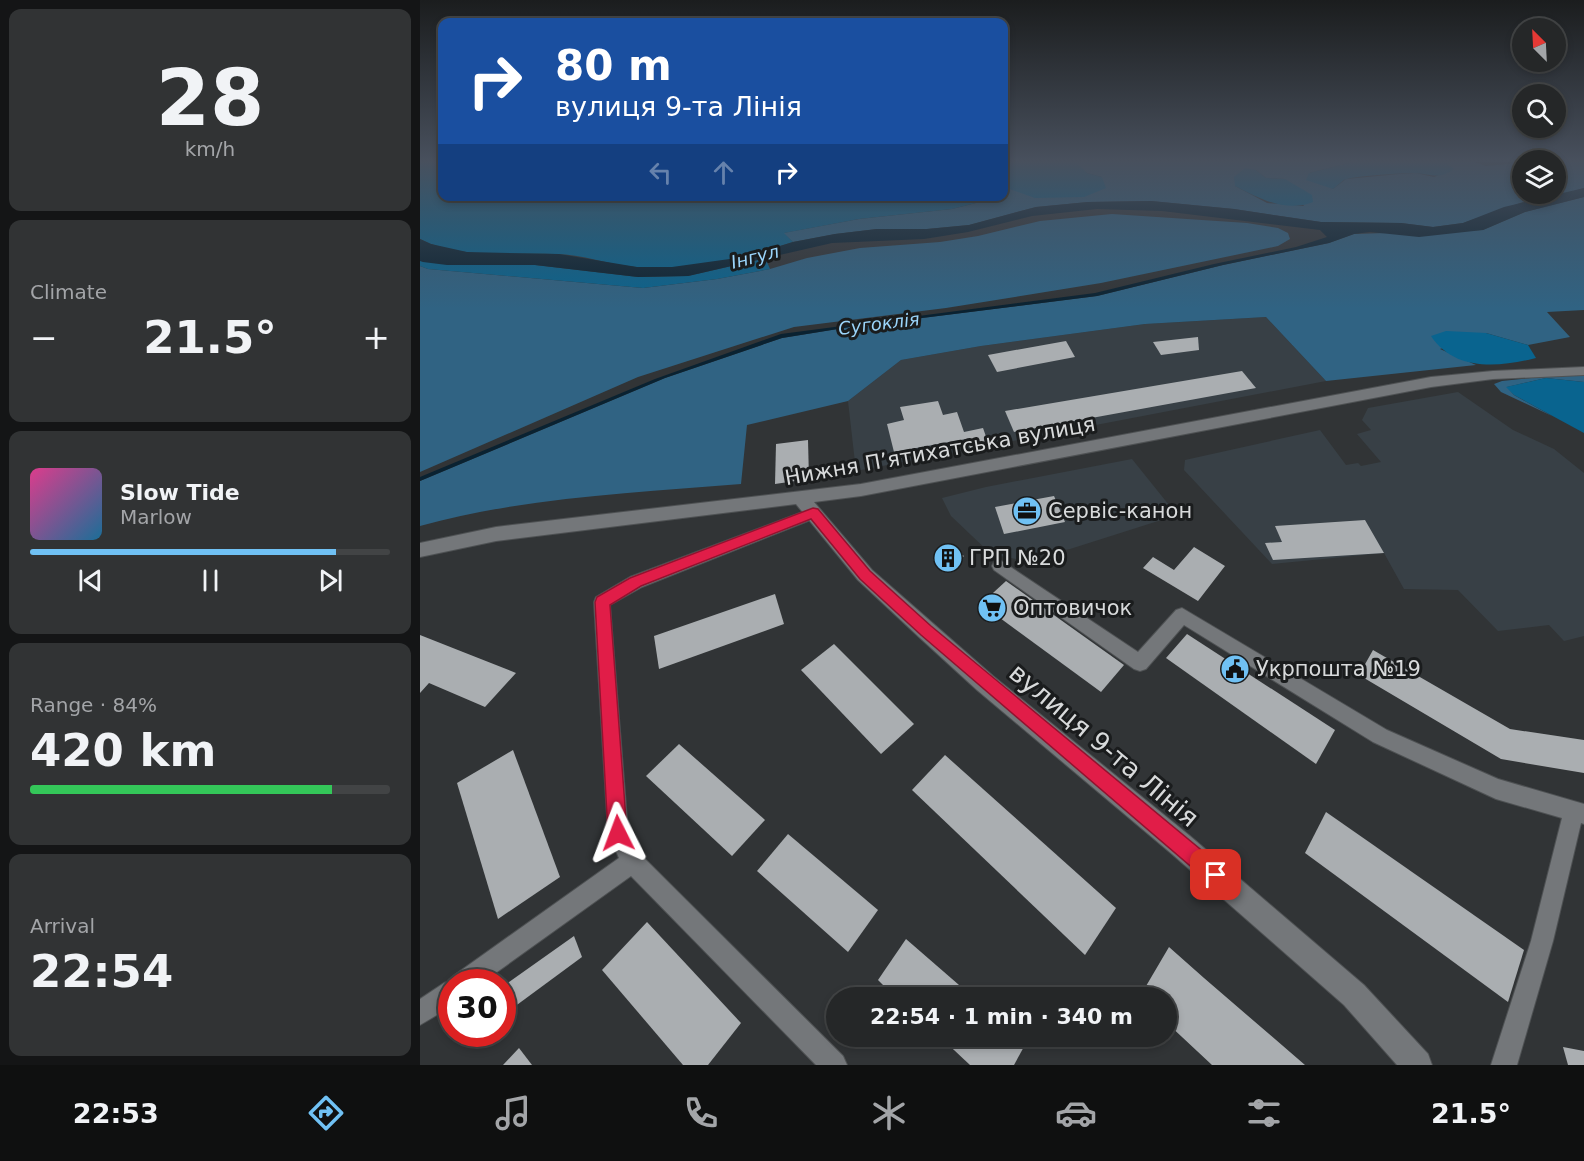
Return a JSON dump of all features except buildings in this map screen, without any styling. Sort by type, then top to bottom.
[{"type":"street","name":"Нижня Пʼятихатська вулиця","points":[[420,550],[496,534],[807,506],[915,481],[1347,397],[1464,378],[1582,369]]},
{"type":"street","points":[[807,506],[646,577],[602,602],[618,833],[632,862],[834,1065]]},
{"type":"street","name":"вулиця 9-та Лінія","points":[[807,506],[865,575],[917,623],[985,683],[1181,845],[1354,995],[1417,1065]]},
{"type":"street","points":[[1000,566],[1140,663],[1182,615],[1380,736],[1496,789],[1579,813],[1504,1065]]},
{"type":"street","points":[[483,969],[632,862]]},
{"type":"street","points":[[420,1014],[438,1001]]},
{"type":"shaded area","points":[[420,210],[945,210],[859,219],[784,233],[793,242],[696,266],[636,267],[565,254],[486,254],[452,250],[420,239]]},
{"type":"shaded area","points":[[945,210],[1026,210],[969,225],[927,229],[877,229],[793,242],[783,233],[859,219]]},
{"type":"shaded area","points":[[1239,210],[1501,210],[1463,223],[1433,227],[1401,223],[1321,222]]},
{"type":"shaded area","points":[[1534,210],[1584,210],[1584,310],[1547,312],[1570,337],[1528,345],[1486,333],[1440,349],[1476,365],[1326,381],[1266,317],[1145,324],[981,346],[901,360],[848,401],[747,425],[741,484],[539,502],[459,516],[420,526],[420,481],[665,378],[782,338],[850,327],[1097,296],[1223,265],[1329,243],[1354,234],[1483,230]]},
{"type":"shaded area","points":[[1112,214],[1247,223],[1278,228],[1288,233],[1290,239],[1278,246],[1101,283],[946,308],[794,327],[638,377],[420,472],[420,266],[428,269],[643,288],[717,279],[860,248],[940,242],[978,236],[1040,221]]},
{"type":"shaded area","points":[[779,255],[767,262],[770,269],[717,279],[643,288],[428,269],[420,266],[420,261],[535,265],[638,277],[688,276]]},
{"type":"shaded area","points":[[1266,317],[1326,381],[856,471],[848,401],[901,360],[981,346],[1145,324]]},
{"type":"shaded area","points":[[1446,331],[1486,333],[1528,345],[1536,358],[1493,364],[1465,361],[1441,348],[1431,336]]},
{"type":"shaded area","points":[[1549,376],[1584,376],[1584,382],[1546,378],[1507,387],[1514,395],[1552,416],[1501,392],[1494,384],[1502,381]]},
{"type":"shaded area","points":[[1546,378],[1584,382],[1584,433],[1514,395],[1506,387]]},
{"type":"shaded area","points":[[1458,392],[1513,430],[1554,449],[1584,473],[1584,636],[1564,641],[1549,625],[1498,631],[1458,590],[1404,589],[1384,553],[1272,564],[1184,470],[1185,460],[1320,430],[1346,465],[1358,463],[1361,466],[1381,462],[1357,434],[1371,430],[1362,420],[1368,408]]},
{"type":"shaded area","points":[[1132,459],[1177,515],[1070,549],[1016,559],[991,554],[951,516],[942,498],[986,487]]},
{"type":"water","name":"Інгул","points":[[1026,210],[1090,210],[1032,216],[968,232],[924,239],[832,243],[688,276],[638,277],[535,265],[447,265],[420,261],[420,239],[431,244],[467,252],[559,254],[637,267],[672,267],[744,257],[793,242],[835,234],[877,229],[927,229],[969,225]]},
{"type":"water","points":[[1120,210],[1239,210],[1321,222],[1401,223],[1433,227],[1463,223],[1497,210],[1534,210],[1483,230],[1419,237],[1370,232],[1354,234],[1329,243],[1223,265],[1097,296],[850,327],[782,338],[665,378],[420,481],[420,477],[655,379],[781,334],[1095,293],[1296,247],[1327,237],[1320,230],[1162,211]]},
{"type":"place","name":"Сервіс-канон","points":[[1027,511]]},
{"type":"place","name":"ГРП №20","points":[[948,558]]},
{"type":"place","name":"Оптовичок","points":[[992,608]]},
{"type":"place","name":"Укрпошта №19","points":[[1235,669]]},
{"type":"route","points":[[618,833],[602,602],[636,582],[699,555],[813,513],[865,575],[926,631],[985,683],[1216,875]]},
{"type":"water label","name":"Сугоклія","points":[[879,324]]}]
